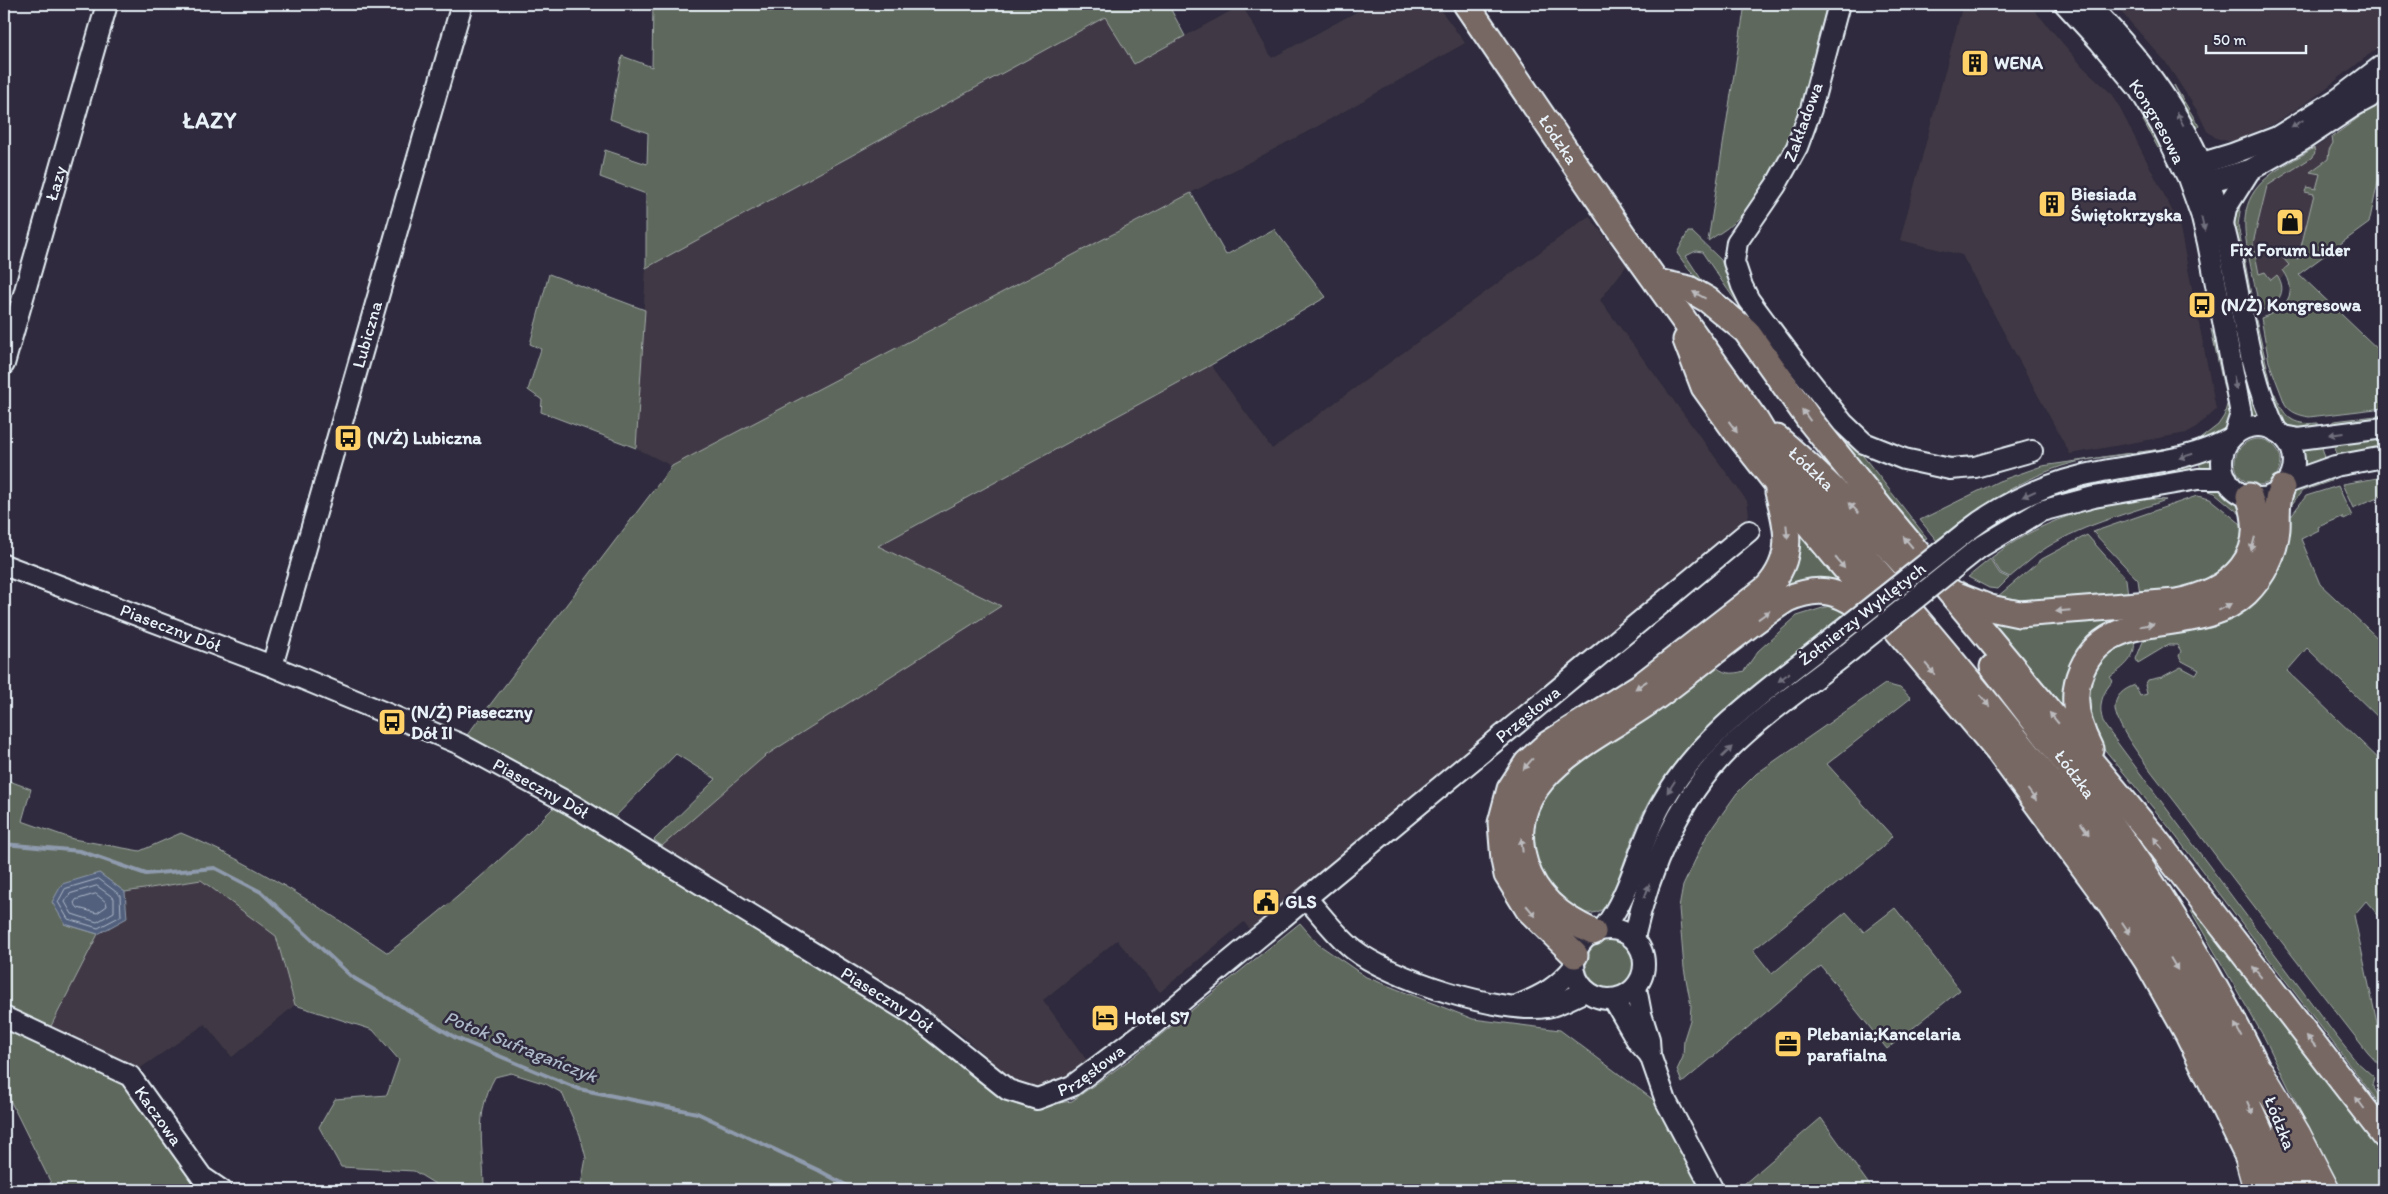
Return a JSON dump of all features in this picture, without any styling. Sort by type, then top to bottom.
[{"type":"highway","points":[[2260,1073],[2296,1134],[2325,1190]]},
{"type":"highway","points":[[2250,1161],[2258,1190]]},
{"type":"main road","name":"Łódzka","points":[[1466,4],[1674,307],[1756,421],[1776,454],[1790,472],[1810,491],[2033,759],[2118,875],[2179,972],[2228,1062],[2284,1190]]},
{"type":"main road","points":[[1657,282],[1689,290],[1708,300],[1746,331],[1811,422],[2109,782],[2384,1135]]},
{"type":"main road","points":[[1674,307],[1704,387],[1777,484],[2028,789],[2114,909],[2184,1025],[2264,1190]]},
{"type":"main road","name":"Łódzka","points":[[1756,421],[1813,468],[1847,501],[1942,606],[1994,670],[2108,820],[2152,883],[2202,963],[2260,1073],[2307,1190]]},
{"type":"main road","points":[[1598,931],[1570,922],[1544,897],[1531,879],[1521,845],[1522,823],[1527,804],[1542,778],[1570,753],[1640,710],[1686,664],[1720,637],[1777,577],[1784,563],[1788,543],[1787,525],[1777,484]]},
{"type":"main road","points":[[1951,592],[1990,608],[2019,614],[2112,607],[2178,612],[2198,618],[2238,600],[2254,583],[2272,552],[2277,529],[2277,507],[2284,486]]},
{"type":"main road","points":[[2109,782],[2085,739],[2075,702],[2076,687],[2087,658],[2095,649],[2116,633],[2178,612],[2230,580],[2247,560],[2256,531],[2254,509],[2249,496]]},
{"type":"main road","points":[[1720,637],[1787,599],[1810,591],[1828,592],[1850,598],[1899,632]]},
{"type":"main road","points":[[1574,961],[1528,909],[1508,875],[1504,860],[1501,823],[1510,789],[1527,763],[1548,744],[1642,685],[1686,664]]},
{"type":"street","name":"Łazy","points":[[4,364],[107,4]]},
{"type":"street","name":"Lubiczna","points":[[272,666],[462,4]]},
{"type":"street","name":"Zakładowa","points":[[1839,4],[1810,110],[1797,147],[1776,186],[1737,242],[1734,262],[1738,276],[1749,300],[1830,406],[1860,440],[1876,449],[1904,459],[1950,469],[1975,467],[2032,451]]},
{"type":"street","name":"Kongresowa","points":[[2065,4],[2139,89],[2164,130],[2188,178],[2201,214],[2208,244],[2241,414],[2233,437]]},
{"type":"street","name":"Kongresowa","points":[[2088,4],[2128,46],[2160,87],[2173,107],[2202,163],[2210,181],[2223,224],[2253,371],[2280,434]]},
{"type":"street","points":[[2188,178],[2202,163],[2277,137],[2338,99],[2384,64]]},
{"type":"street","points":[[2188,178],[2210,181],[2250,170],[2303,140],[2369,98],[2384,79]]},
{"type":"street","points":[[2223,224],[2226,208],[2250,170]]},
{"type":"street","points":[[2384,428],[2299,439],[2255,426],[2240,431],[2233,437],[2225,449],[2222,461],[2227,479],[2238,492],[2249,496],[2263,497],[2284,486],[2335,466],[2384,456]]},
{"type":"street","points":[[2280,434],[2293,455],[2293,470],[2284,486]]},
{"type":"street","name":"Żołnierzy Wyklętych","points":[[1598,931],[1620,905],[1653,820],[1686,767],[1726,724],[1966,532],[1990,515],[2046,486],[2086,474],[2180,458],[2212,448],[2233,437]]},
{"type":"street","name":"Żołnierzy Wyklętych","points":[[1634,938],[1640,913],[1663,850],[1677,819],[1700,782],[1742,736],[1979,548],[2041,511],[2094,497],[2198,479],[2227,479]]},
{"type":"street","name":"Przęsłowa","points":[[981,1070],[1008,1090],[1037,1099],[1072,1086],[1148,1029],[1307,899],[1749,531]]},
{"type":"street","name":"Piaseczny Dół","points":[[4,565],[272,666],[460,744],[574,806],[914,1015],[981,1070]]},
{"type":"street","points":[[1307,899],[1354,950],[1375,964],[1422,983],[1482,1003],[1515,1007],[1547,1007],[1586,991]]},
{"type":"street","points":[[1515,1007],[1540,996],[1561,983],[1574,961],[1579,946],[1598,931],[1614,929],[1625,932],[1634,938],[1641,947],[1645,963],[1642,978],[1636,988],[1622,998],[1603,999],[1586,991],[1580,984],[1574,961]]},
{"type":"street","points":[[1636,988],[1641,1014],[1649,1039],[1650,1055],[1666,1101],[1713,1190]]},
{"type":"street","points":[[1613,999],[1638,1042],[1650,1055]]},
{"type":"street","name":"Kaczowa","points":[[4,1017],[130,1076],[202,1177],[221,1190]]},
{"type":"shaded area","points":[[1371,4],[1436,4],[1465,43],[1316,127],[672,466],[636,448],[646,268],[1105,17],[1134,64],[1242,5],[1272,58]]},
{"type":"shaded area","points":[[1963,4],[2029,4],[2083,67],[2113,95],[2179,224],[2216,409],[2195,428],[2186,433],[2070,454],[1962,255],[1900,240]]},
{"type":"shaded area","points":[[2114,4],[2384,4],[2384,43],[2312,99],[2271,125],[2234,141],[2227,141],[2216,138],[2207,131],[2198,112],[2165,61]]},
{"type":"shaded area","points":[[2332,137],[2333,143],[2303,261],[2263,293],[2253,243],[2267,186],[2263,182],[2274,173]]},
{"type":"shaded area","points":[[1589,216],[1627,265],[1600,300],[1747,501],[1749,515],[1737,533],[1251,931],[1244,922],[1160,992],[1117,940],[1043,1000],[1090,1065],[1077,1075],[1053,1081],[1040,1089],[1029,1090],[1016,1083],[957,1031],[662,846],[765,756],[1000,606],[877,547],[1211,365],[1272,449]]},
{"type":"shaded area","points":[[201,880],[276,936],[295,1005],[232,1057],[205,1024],[133,1073],[49,1030],[98,934],[127,918],[125,892]]},
{"type":"green space","points":[[653,4],[763,4],[770,12],[785,4],[1001,4],[1003,7],[1010,4],[1168,4],[1185,36],[1134,64],[1105,17],[646,268],[646,194],[600,177],[605,150],[647,164],[648,133],[610,119],[622,56],[652,67]]},
{"type":"green space","points":[[1745,4],[1827,4],[1805,92],[1785,149],[1771,176],[1754,201],[1730,226],[1708,241]]},
{"type":"green space","points":[[2174,85],[2199,126],[2195,131]]},
{"type":"green space","points":[[2384,95],[2384,155],[2369,223],[2299,274],[2384,355],[2384,408],[2309,417],[2293,412],[2285,404],[2269,362],[2261,318],[2270,315],[2283,306],[2290,294],[2288,279],[2283,270],[2289,265],[2283,258],[2284,255],[2298,259],[2314,194],[2305,192],[2307,187],[2316,189],[2320,174],[2310,172],[2328,159],[2329,150],[2333,143],[2332,137],[2373,107]]},
{"type":"green space","points":[[2148,117],[2163,146],[2158,148],[2143,120]]},
{"type":"green space","points":[[2314,148],[2315,153],[2311,158],[2267,186],[2253,243],[2259,274],[2265,272],[2271,280],[2277,275],[2282,287],[2276,302],[2272,306],[2260,311],[2245,232],[2246,210],[2249,200],[2263,181],[2274,172]]},
{"type":"green space","points":[[1191,193],[1226,255],[1274,229],[1326,297],[1211,365],[878,546],[1001,606],[765,756],[662,846],[654,840],[716,779],[676,754],[612,820],[464,739],[672,466]]},
{"type":"green space","points":[[2238,201],[2241,205],[2238,225],[2254,310],[2249,311],[2232,222]]},
{"type":"green space","points":[[1688,232],[1692,232],[1721,260],[1727,278],[1747,307],[1927,538],[1924,539],[1781,363],[1702,252],[1696,251],[1686,256],[1707,288],[1689,270],[1677,253]]},
{"type":"green space","points":[[549,274],[645,310],[636,448],[541,412],[542,400],[528,390],[541,349],[530,344]]},
{"type":"green space","points":[[2256,320],[2271,383],[2266,386],[2250,321]]},
{"type":"green space","points":[[2211,329],[2221,347],[2229,392],[2225,393]]},
{"type":"green space","points":[[2269,394],[2275,394],[2285,414],[2290,418],[2301,423],[2317,423],[2319,429],[2299,430],[2291,428],[2281,419],[2277,412]]},
{"type":"green space","points":[[2254,397],[2260,416],[2250,417],[2246,398]]},
{"type":"green space","points":[[2228,401],[2231,401],[2231,411],[2227,424],[2213,437],[2197,444],[2196,442],[2218,425],[2224,416]]},
{"type":"green space","points":[[2384,415],[2384,420],[2332,427],[2331,423],[2334,421]]},
{"type":"green space","points":[[2384,437],[2384,448],[2338,457],[2334,445],[2334,443]]},
{"type":"green space","points":[[2258,439],[2271,443],[2277,449],[2281,462],[2277,475],[2271,481],[2258,485],[2245,481],[2239,475],[2235,462],[2239,449],[2245,443]]},
{"type":"green space","points":[[2321,444],[2326,461],[2304,466],[2301,448]]},
{"type":"green space","points":[[2211,457],[2213,470],[2201,472],[2199,460]]},
{"type":"green space","points":[[2090,459],[2062,466],[2028,480],[1966,518],[1937,541],[1920,520],[1999,481],[2042,466]]},
{"type":"green space","points":[[2192,464],[2192,473],[2095,486],[2058,498],[1959,554],[1956,552],[2008,513],[2062,489]]},
{"type":"green space","points":[[2331,475],[2331,481],[2302,491],[2286,512],[2294,489]]},
{"type":"green space","points":[[2384,477],[2384,494],[2353,508],[2342,484]]},
{"type":"green space","points":[[2338,486],[2352,516],[2344,520],[2342,517],[2318,527],[2319,530],[2301,539],[2320,584],[2384,644],[2384,723],[2307,648],[2287,671],[2384,764],[2384,922],[2366,901],[2354,915],[2384,1056],[2384,1070],[2368,1053],[2320,992],[2142,759],[2124,731],[2115,709],[2118,697],[2135,685],[2140,696],[2147,694],[2145,685],[2148,680],[2162,677],[2181,667],[2196,675],[2199,670],[2182,661],[2179,656],[2181,651],[2177,645],[2168,645],[2138,663],[2136,659],[2146,634],[2189,632],[2212,626],[2227,620],[2247,606],[2287,521],[2306,496]]},
{"type":"green space","points":[[2213,487],[2233,499],[2246,519],[2215,493],[2203,489]]},
{"type":"green space","points":[[2197,496],[2210,499],[2246,528],[2240,548],[2231,563],[2221,574],[2208,582],[2177,590],[2140,594],[2138,580],[2093,532]]},
{"type":"green space","points":[[2152,499],[2166,500],[2069,535],[2040,552],[2010,577],[2001,573],[1991,558],[2029,533],[2067,516],[2107,506]]},
{"type":"green space","points":[[1793,520],[1849,590],[1830,585],[1816,584],[1796,588],[1777,597],[1663,685],[1578,740],[1550,762],[1529,786],[1515,813],[1513,845],[1529,888],[1552,917],[1574,931],[1570,938],[1529,899],[1513,869],[1509,829],[1512,809],[1524,781],[1533,769],[1552,751],[1640,694],[1775,589],[1787,572],[1793,557]]},
{"type":"green space","points":[[2087,535],[2126,579],[2128,595],[2015,606],[1973,590],[1962,581],[1981,592],[1997,597],[2042,559]]},
{"type":"green space","points":[[2264,552],[2118,625],[2069,720],[1979,612],[2139,612]]},
{"type":"green space","points":[[1990,559],[2000,574],[2009,578],[1998,589],[1989,588],[1968,577]]},
{"type":"green space","points":[[1829,606],[1846,612],[1738,698],[1688,746],[1667,773],[1648,803],[1604,908],[1594,913],[1583,912],[1562,899],[1553,889],[1540,867],[1534,843],[1534,821],[1538,808],[1547,791],[1555,782],[1573,766],[1713,664],[1727,673],[1744,671],[1758,651],[1797,616]]},
{"type":"green space","points":[[2134,639],[2131,657],[2125,666],[2110,677],[2113,681],[2103,696],[2101,714],[2105,726],[2336,1036],[2356,1061],[2374,1077],[2372,1085],[2380,1098],[2384,1100],[2384,1110],[2168,826],[2100,744],[2099,735],[2089,714],[2085,685],[2108,650]]},
{"type":"green space","points":[[1885,684],[1900,688],[1911,698],[1827,764],[1892,836],[1882,848],[1753,950],[1772,974],[1846,912],[1864,932],[1895,908],[1960,990],[1887,1049],[1821,966],[1682,1083],[1677,1070],[1683,1057],[1684,1039],[1690,1020],[1691,1006],[1684,968],[1679,908],[1683,886],[1707,835],[1737,793],[1756,774]]},
{"type":"green space","points":[[4,779],[31,789],[22,821],[73,839],[140,851],[181,833],[209,845],[288,888],[388,953],[475,882],[556,805],[911,1020],[1038,1106],[1072,1101],[1132,1058],[1300,923],[1318,944],[1366,977],[1473,1019],[1560,1030],[1659,1104],[1702,1190],[580,1190],[586,1158],[580,1135],[562,1093],[546,1084],[511,1073],[495,1077],[484,1105],[481,1132],[484,1190],[445,1190],[414,1171],[341,1167],[319,1127],[335,1099],[387,1095],[399,1060],[373,1030],[295,1005],[276,936],[201,880],[125,892],[99,873],[64,924],[98,934],[49,1030],[4,1012]]},
{"type":"green space","points":[[2192,905],[2304,1050],[2384,1158],[2384,1190],[2339,1190],[2264,1037],[2191,911]]},
{"type":"green space","points":[[1610,940],[1619,942],[1627,947],[1632,955],[1634,964],[1632,973],[1627,981],[1619,986],[1610,988],[1601,986],[1593,981],[1588,973],[1586,964],[1588,955],[1593,947],[1601,942]]},
{"type":"green space","points":[[4,1020],[128,1079],[213,1190],[35,1190],[51,1183],[4,1088]]},
{"type":"green space","points":[[1821,1118],[1873,1190],[1737,1190]]},
{"type":"water","points":[[99,873],[125,892],[127,918],[98,934],[65,924],[52,902],[62,884]]},
{"type":"waterway","name":"Potok Sufragańczyk","points":[[4,844],[80,851],[146,874],[215,868],[261,892],[352,977],[456,1038],[579,1089],[697,1113],[818,1170],[855,1190]]},
{"type":"place","name":"WENA","points":[[1975,63]]},
{"type":"place","name":"Biesiada Świętokrzyska","points":[[2052,204]]},
{"type":"place","name":"Fix Forum Lider","points":[[2290,222]]},
{"type":"place","name":"(N/Ż) Kongresowa","points":[[2202,305]]},
{"type":"place","name":"(N/Ż) Lubiczna","points":[[348,438]]},
{"type":"place","name":"(N/Ż) Piaseczny Dół II","points":[[392,722]]},
{"type":"place","name":"GLS","points":[[1266,902]]},
{"type":"place","name":"Hotel S7","points":[[1105,1018]]},
{"type":"place","name":"Plebania;Kancelaria parafialna","points":[[1788,1044]]},
{"type":"district","name":"ŁAZY","points":[[210,120]]}]
